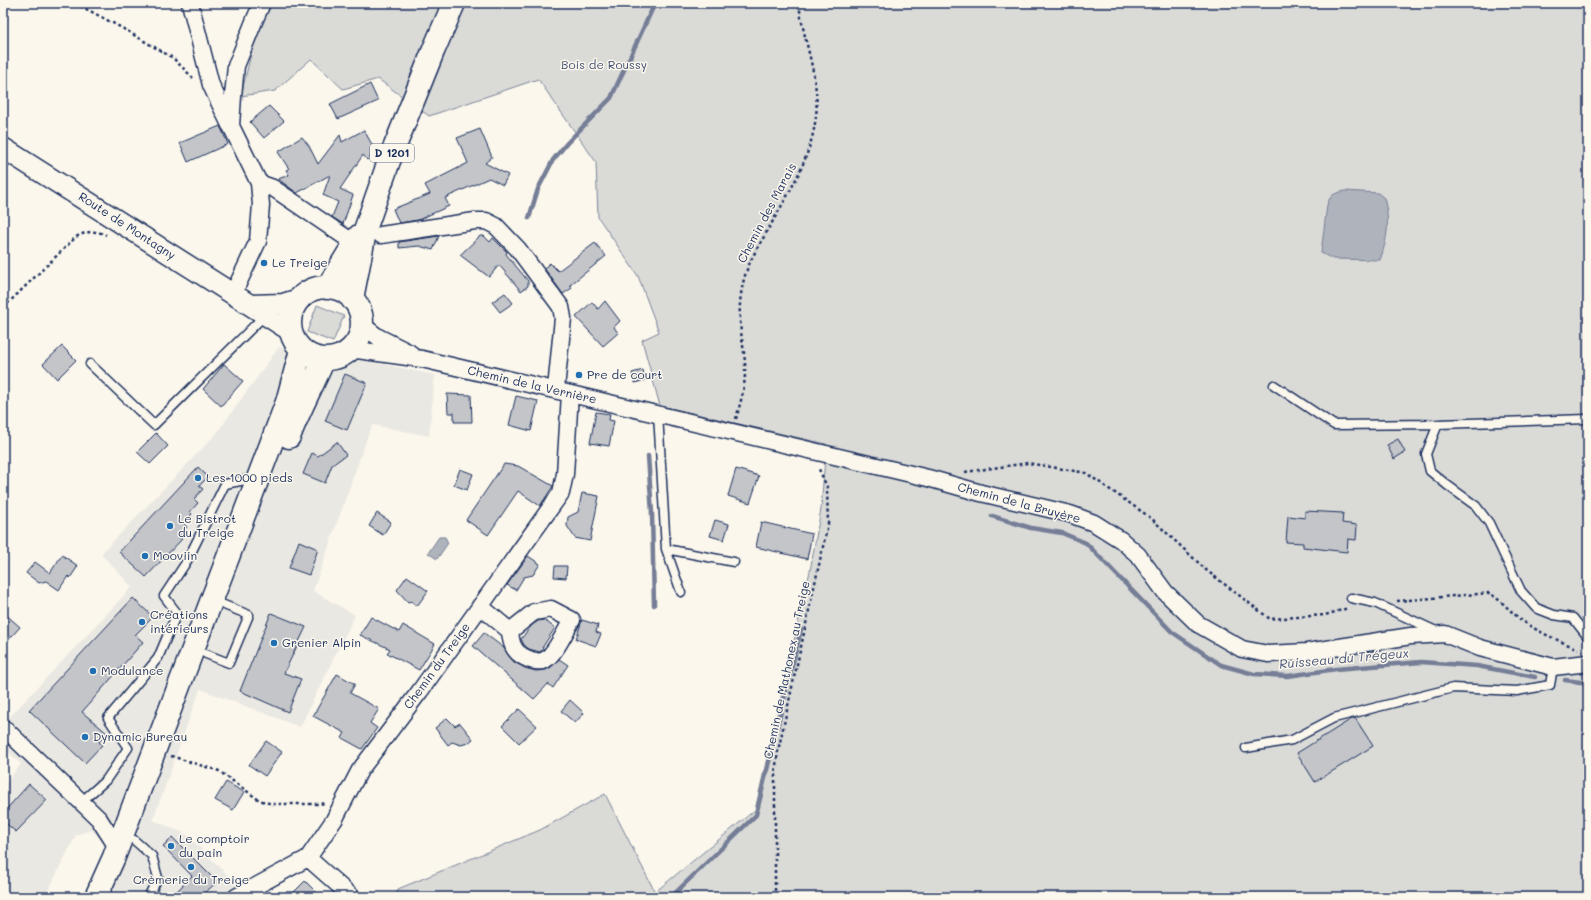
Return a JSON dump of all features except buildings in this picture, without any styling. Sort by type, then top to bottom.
[{"type":"main road","name":"D 1201","points":[[352,299],[367,235],[392,154],[454,3]]},
{"type":"main road","name":"D 1201","points":[[327,288],[367,235]]},
{"type":"main road","points":[[327,288],[340,291],[352,299],[358,307],[361,316],[361,324],[359,336],[350,350],[336,358],[324,359],[308,355],[302,350],[295,341],[291,331],[290,319],[293,308],[299,299],[307,292],[327,288]]},
{"type":"main road","points":[[111,897],[126,836],[287,402],[302,350]]},
{"type":"main road","points":[[96,897],[167,754],[297,416],[315,381],[324,359]]},
{"type":"street","points":[[190,3],[211,85],[259,183],[261,205],[258,240],[233,294]]},
{"type":"street","points":[[231,126],[236,66],[262,3]]},
{"type":"street","name":"Route de Montagny","points":[[3,148],[291,331]]},
{"type":"street","points":[[259,183],[273,188],[367,235],[475,221],[486,221],[496,226],[518,249],[561,307],[563,318],[563,392]]},
{"type":"street","points":[[258,310],[299,299]]},
{"type":"street","name":"Chemin de la Vernière","points":[[361,324],[378,337],[422,359]]},
{"type":"street","name":"Chemin de la Vernière","points":[[350,350],[422,359],[650,412]]},
{"type":"street","name":"Chemin du Treige","points":[[236,897],[308,858],[334,820],[360,770],[420,691],[561,493],[565,474],[563,392]]},
{"type":"street","name":"Chemin de la Bruyère","points":[[650,412],[928,478],[981,493],[1070,514],[1094,523],[1121,540],[1138,555],[1165,592],[1198,624],[1242,649],[1268,654],[1307,652],[1411,636],[1445,634],[1480,648],[1553,667],[1588,656]]},
{"type":"street","points":[[480,606],[510,631]]},
{"type":"street","points":[[3,729],[5,729],[99,819],[126,836]]},
{"type":"street","points":[[99,819],[126,836]]},
{"type":"street","points":[[308,858],[352,897]]},
{"type":"lane","points":[[90,364],[154,425],[258,310]]},
{"type":"lane","points":[[1274,385],[1334,425],[1438,424],[1588,419]]},
{"type":"lane","points":[[650,412],[666,549],[681,592]]},
{"type":"lane","points":[[1438,424],[1426,454],[1430,471],[1476,506],[1489,522],[1521,591],[1536,608],[1554,615],[1573,618],[1588,637]]},
{"type":"lane","points":[[81,802],[106,780],[128,748],[108,718],[158,658],[177,613],[164,596],[187,561],[225,484],[258,477]]},
{"type":"lane","points":[[666,549],[734,562]]},
{"type":"lane","points":[[1351,598],[1375,603],[1445,634]]},
{"type":"lane","points":[[1246,748],[1292,740],[1334,718],[1453,688],[1517,691],[1550,685],[1553,667]]},
{"type":"lane","points":[[126,836],[152,856],[158,878],[148,897]]},
{"type":"path","points":[[75,3],[122,28],[173,58],[194,80]]},
{"type":"path","name":"Chemin des Marais","points":[[734,432],[745,372],[740,318],[740,299],[744,278],[751,260],[799,174],[809,151],[814,134],[816,115],[814,77],[799,3]]},
{"type":"path","points":[[3,308],[76,237],[90,231],[110,237]]},
{"type":"path","name":"Chemin de Mathonex au Treige","points":[[775,897],[775,773],[778,751],[828,524],[827,487],[816,461],[815,451]]},
{"type":"path","points":[[958,473],[1028,463],[1086,473],[1151,518],[1206,570],[1270,618],[1325,615],[1375,603],[1489,592],[1500,599],[1519,618],[1536,630],[1588,656]]},
{"type":"path","points":[[167,754],[218,770],[259,800],[272,804],[319,804],[345,798]]},
{"type":"shaded area","points":[[1345,191],[1378,193],[1384,198],[1387,214],[1387,229],[1385,244],[1380,260],[1333,259],[1321,253],[1328,202],[1333,195]]},
{"type":"shaded area","points":[[279,347],[331,368],[358,359],[435,375],[429,436],[373,425],[368,435],[313,591],[355,615],[300,727],[200,689],[153,820],[186,834],[250,897],[86,897],[107,848],[103,841],[91,830],[76,835],[45,897],[14,897],[3,889],[3,787],[21,764],[3,747],[3,724],[132,587],[101,554],[216,434]]},
{"type":"shaded area","points":[[439,537],[445,537],[448,543],[437,559],[428,553]]},
{"type":"green space","name":"Bois de Roussy","points":[[272,3],[1588,3],[1588,897],[396,897],[398,889],[540,830],[605,794],[655,892],[755,810],[810,571],[821,509],[826,444],[660,406],[642,340],[659,332],[638,276],[598,217],[596,162],[538,79],[429,116],[378,79],[343,89],[311,59],[275,91],[241,96],[254,41]]},
{"type":"green space","points":[[317,305],[344,316],[333,342],[307,332]]},
{"type":"waterway","points":[[529,218],[538,189],[553,160],[567,143],[611,98],[655,3]]},
{"type":"waterway","points":[[648,456],[652,513],[654,605]]},
{"type":"waterway","name":"Ruisseau du Trégeux","points":[[992,516],[1031,528],[1062,533],[1086,543],[1172,632],[1221,665],[1254,674],[1288,676],[1336,669],[1421,662],[1477,666],[1535,677]]},
{"type":"waterway","points":[[671,897],[756,815],[801,629]]},
{"type":"waterway","name":"Ruisseau du Trégeux","points":[[1565,680],[1588,683]]},
{"type":"place","name":"Le Treige","points":[[264,263]]},
{"type":"place","name":"Pre de court","points":[[579,375]]},
{"type":"place","name":"Les 1000 pieds","points":[[198,478]]},
{"type":"place","name":"Le Bistrot du Treige","points":[[170,526]]},
{"type":"place","name":"Mooviin","points":[[145,556]]},
{"type":"place","name":"Créations intérieurs","points":[[142,622]]},
{"type":"place","name":"Grenier Alpin","points":[[274,643]]},
{"type":"place","name":"Modulance","points":[[93,671]]},
{"type":"place","name":"Dynamic Bureau","points":[[85,737]]},
{"type":"place","name":"Le comptoir du pain","points":[[171,846]]},
{"type":"place","name":"Crèmerie du Treige","points":[[191,867]]}]
